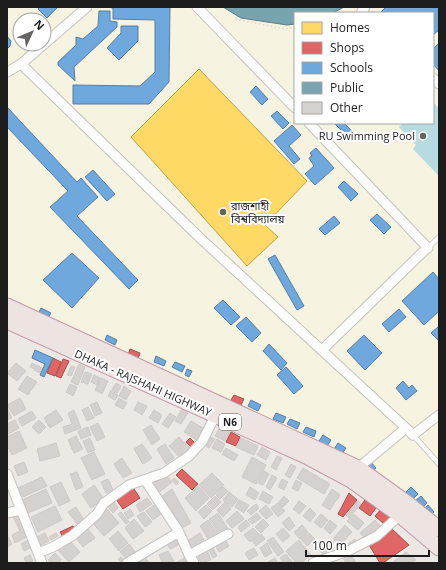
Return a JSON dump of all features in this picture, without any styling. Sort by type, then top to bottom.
[{"type":"highway","name":"DHAKA - RAJSHAHI HIGHWAY","points":[[7,306],[217,410],[345,477],[400,516],[439,548]]},
{"type":"highway","name":"DHAKA - RAJSHAHI HIGHWAY","points":[[7,321],[358,468],[408,504],[439,529]]},
{"type":"street","points":[[7,72],[21,64],[87,7]]},
{"type":"street","points":[[197,7],[294,107]]},
{"type":"street","points":[[21,64],[198,236],[413,435],[439,415]]},
{"type":"street","points":[[310,124],[426,249],[322,350]]},
{"type":"street","points":[[38,553],[53,547],[72,536],[111,498],[129,485],[164,473],[189,456],[202,442],[217,410]]},
{"type":"street","points":[[358,468],[406,428]]},
{"type":"street","points":[[7,474],[42,563]]},
{"type":"street","points":[[144,480],[179,532],[191,559],[228,534]]},
{"type":"street","points":[[7,513],[21,510]]},
{"type":"street","points":[[313,563],[348,551],[376,536],[400,516]]},
{"type":"street","points":[[127,563],[179,532]]},
{"type":"lane","points":[[426,249],[439,237]]},
{"type":"lane","points":[[413,435],[439,464]]},
{"type":"path","points":[[234,19],[284,29],[294,27]]},
{"type":"shaded area","name":"রাজশাহী বিশ্ববিদ্যালয়","points":[[7,7],[439,7],[439,520],[408,493],[363,464],[7,300]]},
{"type":"water","name":"RU Swimming Pool","points":[[435,104],[439,109],[439,176],[413,149],[416,145],[399,127],[402,124],[434,124]]},
{"type":"building: Homes","points":[[199,69],[307,181],[265,225],[278,237],[247,266],[131,137]]},
{"type":"building: Shops","points":[[130,349],[140,353],[138,359],[128,355]]},
{"type":"building: Shops","points":[[53,358],[61,362],[55,376],[47,373]]},
{"type":"building: Shops","points":[[63,359],[69,361],[61,378],[56,376]]},
{"type":"building: Shops","points":[[234,395],[244,399],[241,405],[231,400]]},
{"type":"building: Shops","points":[[231,432],[240,437],[236,446],[226,442]]},
{"type":"building: Shops","points":[[190,438],[195,443],[191,447],[186,442]]},
{"type":"building: Shops","points":[[182,469],[198,484],[192,490],[176,475]]},
{"type":"building: Shops","points":[[132,486],[140,498],[123,509],[115,498]]},
{"type":"building: Shops","points":[[349,493],[357,500],[343,517],[338,514]]},
{"type":"building: Shops","points":[[365,500],[376,508],[370,516],[359,508]]},
{"type":"building: Shops","points":[[382,508],[391,516],[384,524],[375,516]]},
{"type":"building: Shops","points":[[73,526],[75,530],[63,537],[60,532]]},
{"type":"building: Shops","points":[[391,528],[409,545],[383,563],[380,563],[369,545]]},
{"type":"building: Schools","points":[[40,7],[58,7],[52,13],[41,12],[38,9]]},
{"type":"building: Schools","points":[[106,7],[170,7],[169,82],[149,104],[73,104],[73,85],[140,86],[155,72],[155,20],[113,19],[113,8]]},
{"type":"building: Schools","points":[[386,7],[439,7],[439,30],[434,34],[434,12],[381,12]]},
{"type":"building: Schools","points":[[99,11],[110,11],[110,21],[117,22],[117,27],[74,67],[75,81],[58,65],[58,62],[76,45],[76,37],[83,39],[98,26]]},
{"type":"building: Schools","points":[[121,26],[138,26],[138,41],[119,60],[107,48],[121,33]]},
{"type":"building: Schools","points":[[7,36],[11,41],[10,46],[7,49]]},
{"type":"building: Schools","points":[[439,43],[439,71],[434,65],[434,48]]},
{"type":"building: Schools","points":[[256,86],[268,99],[262,105],[250,92]]},
{"type":"building: Schools","points":[[7,107],[77,182],[81,178],[98,197],[77,216],[138,280],[129,289],[50,207],[68,191],[7,127]]},
{"type":"building: Schools","points":[[277,111],[289,123],[283,129],[271,116]]},
{"type":"building: Schools","points":[[335,124],[345,124],[352,131],[347,136]]},
{"type":"building: Schools","points":[[292,125],[301,135],[289,146],[300,159],[294,164],[274,141]]},
{"type":"building: Schools","points":[[316,148],[334,168],[315,185],[305,174],[314,166],[309,158],[312,156],[310,153]]},
{"type":"building: Schools","points":[[93,170],[115,194],[107,201],[85,177]]},
{"type":"building: Schools","points":[[344,181],[358,194],[351,201],[338,187]]},
{"type":"building: Schools","points":[[377,214],[391,227],[384,234],[370,220]]},
{"type":"building: Schools","points":[[334,216],[340,223],[325,235],[319,229]]},
{"type":"building: Schools","points":[[72,253],[99,278],[72,308],[43,280]]},
{"type":"building: Schools","points":[[275,255],[304,306],[297,310],[268,259]]},
{"type":"building: Schools","points":[[433,272],[439,279],[439,311],[424,325],[402,301]]},
{"type":"building: Schools","points":[[223,300],[240,317],[231,325],[214,308]]},
{"type":"building: Schools","points":[[41,308],[51,313],[48,318],[38,314]]},
{"type":"building: Schools","points":[[399,309],[406,317],[389,332],[382,324]]},
{"type":"building: Schools","points":[[246,317],[261,333],[252,342],[236,326]]},
{"type":"building: Schools","points":[[439,326],[439,341],[431,333]]},
{"type":"building: Schools","points":[[107,335],[117,340],[115,345],[105,340]]},
{"type":"building: Schools","points":[[364,335],[382,353],[365,370],[347,351]]},
{"type":"building: Schools","points":[[269,344],[287,363],[281,370],[263,351]]},
{"type":"building: Schools","points":[[35,350],[53,358],[44,377],[40,375],[45,364],[32,358]]},
{"type":"building: Schools","points":[[156,356],[166,361],[164,366],[154,362]]},
{"type":"building: Schools","points":[[175,362],[185,366],[182,372],[172,367]]},
{"type":"building: Schools","points":[[286,367],[303,386],[294,394],[277,375]]},
{"type":"building: Schools","points":[[187,369],[192,371],[189,377],[185,375]]},
{"type":"building: Schools","points":[[403,381],[409,388],[412,385],[417,391],[406,400],[396,388]]},
{"type":"building: Schools","points":[[251,400],[261,405],[258,411],[248,406]]},
{"type":"building: Schools","points":[[276,413],[286,417],[283,423],[273,419]]},
{"type":"building: Schools","points":[[290,419],[300,423],[297,429],[287,424]]},
{"type":"building: Schools","points":[[306,427],[316,431],[314,437],[303,432]]},
{"type":"building: Schools","points":[[323,435],[331,440],[327,446],[319,441]]},
{"type":"building: Schools","points":[[338,443],[346,448],[342,454],[334,449]]},
{"type":"building: Schools","points":[[370,461],[376,468],[371,473],[364,467]]},
{"type":"building: Schools","points":[[411,487],[418,494],[413,499],[406,492]]},
{"type":"building: Schools","points":[[421,496],[427,503],[422,508],[415,501]]},
{"type":"building: Schools","points":[[428,505],[434,512],[429,517],[422,511]]},
{"type":"building: Public","points":[[223,7],[344,7],[335,12],[294,12],[294,24],[287,25],[241,18]]},
{"type":"building: Other","points":[[16,363],[26,371],[17,381],[7,373]]},
{"type":"building: Other","points":[[32,363],[36,365],[34,369],[30,367]]},
{"type":"building: Other","points":[[79,364],[85,367],[78,385],[71,382]]},
{"type":"building: Other","points":[[37,365],[42,368],[40,373],[34,370]]},
{"type":"building: Other","points":[[71,366],[75,367],[71,376],[67,375]]},
{"type":"building: Other","points":[[85,372],[92,374],[88,384],[81,382]]},
{"type":"building: Other","points":[[94,375],[100,378],[97,385],[91,382]]},
{"type":"building: Other","points":[[27,376],[37,382],[28,395],[18,389]]},
{"type":"building: Other","points":[[101,378],[108,381],[102,394],[95,390]]},
{"type":"building: Other","points":[[116,383],[121,386],[117,393],[112,389]]},
{"type":"building: Other","points":[[70,384],[77,387],[73,396],[66,392]]},
{"type":"building: Other","points":[[124,386],[131,391],[126,400],[119,396]]},
{"type":"building: Other","points":[[111,390],[118,395],[115,400],[108,396]]},
{"type":"building: Other","points":[[20,398],[26,409],[14,416],[7,405]]},
{"type":"building: Other","points":[[119,398],[127,403],[123,409],[115,405]]},
{"type":"building: Other","points":[[97,402],[102,413],[95,416],[90,405]]},
{"type":"building: Other","points":[[138,402],[147,406],[142,415],[134,410]]},
{"type":"building: Other","points":[[88,407],[94,418],[87,421],[82,410]]},
{"type":"building: Other","points":[[182,409],[188,413],[181,424],[175,421]]},
{"type":"building: Other","points":[[8,410],[12,418],[7,420],[7,411]]},
{"type":"building: Other","points":[[56,410],[63,420],[50,428],[44,418]]},
{"type":"building: Other","points":[[74,410],[81,428],[65,434],[63,427],[72,424],[68,413]]},
{"type":"building: Other","points":[[154,410],[162,415],[158,423],[149,418]]},
{"type":"building: Other","points":[[32,411],[36,418],[22,426],[18,419]]},
{"type":"building: Other","points":[[170,413],[176,417],[168,428],[162,424]]},
{"type":"building: Other","points":[[15,420],[19,428],[8,434],[7,424]]},
{"type":"building: Other","points":[[39,420],[46,427],[39,434],[32,427]]},
{"type":"building: Other","points":[[191,421],[205,429],[198,441],[184,432]]},
{"type":"building: Other","points":[[98,423],[105,437],[97,441],[90,427]]},
{"type":"building: Other","points":[[151,425],[160,439],[152,445],[143,430]]},
{"type":"building: Other","points":[[88,427],[91,435],[81,439],[78,431]]},
{"type":"building: Other","points":[[220,427],[230,432],[225,441],[215,436]]},
{"type":"building: Other","points":[[19,431],[27,448],[12,455],[7,445],[7,437]]},
{"type":"building: Other","points":[[76,436],[83,449],[74,453],[68,440]]},
{"type":"building: Other","points":[[179,437],[190,448],[180,458],[169,446]]},
{"type":"building: Other","points":[[211,437],[215,439],[209,448],[205,445]]},
{"type":"building: Other","points":[[90,438],[95,450],[88,453],[83,441]]},
{"type":"building: Other","points":[[241,438],[258,446],[254,455],[236,447]]},
{"type":"building: Other","points":[[217,439],[225,444],[221,452],[212,448]]},
{"type":"building: Other","points":[[56,443],[60,456],[40,461],[37,449]]},
{"type":"building: Other","points":[[142,444],[152,458],[143,464],[134,449]]},
{"type":"building: Other","points":[[165,444],[174,458],[166,464],[157,449]]},
{"type":"building: Other","points":[[262,447],[270,452],[266,460],[257,455]]},
{"type":"building: Other","points":[[226,448],[238,455],[234,461],[222,454]]},
{"type":"building: Other","points":[[94,452],[105,474],[92,480],[81,458]]},
{"type":"building: Other","points":[[277,456],[282,458],[276,470],[271,467]]},
{"type":"building: Other","points":[[252,457],[266,465],[256,484],[242,477]]},
{"type":"building: Other","points":[[122,458],[132,473],[123,478],[114,464]]},
{"type":"building: Other","points":[[24,462],[28,472],[18,476],[14,466]]},
{"type":"building: Other","points":[[291,464],[296,467],[290,478],[285,475]]},
{"type":"building: Other","points":[[303,468],[330,484],[324,494],[297,478]]},
{"type":"building: Other","points":[[264,471],[269,474],[263,485],[258,483]]},
{"type":"building: Other","points":[[77,472],[83,487],[76,490],[70,474]]},
{"type":"building: Other","points":[[212,473],[224,485],[211,498],[199,485]]},
{"type":"building: Other","points":[[165,474],[172,482],[156,495],[149,487]]},
{"type":"building: Other","points":[[272,475],[277,478],[270,490],[266,487]]},
{"type":"building: Other","points":[[42,477],[47,486],[23,497],[18,488]]},
{"type":"building: Other","points":[[174,478],[179,482],[176,485],[172,480]]},
{"type":"building: Other","points":[[108,479],[113,490],[106,493],[101,482]]},
{"type":"building: Other","points":[[282,479],[288,482],[284,490],[278,487]]},
{"type":"building: Other","points":[[296,480],[302,483],[298,491],[292,488]]},
{"type":"building: Other","points":[[61,482],[70,501],[59,506],[50,487]]},
{"type":"building: Other","points":[[94,485],[104,499],[91,508],[82,494]]},
{"type":"building: Other","points":[[198,486],[209,498],[196,511],[185,498]]},
{"type":"building: Other","points":[[223,487],[228,491],[220,499],[216,495]]},
{"type":"building: Other","points":[[250,487],[259,493],[255,500],[246,495]]},
{"type":"building: Other","points":[[46,489],[52,503],[28,513],[22,500]]},
{"type":"building: Other","points":[[172,489],[191,523],[180,529],[158,499]]},
{"type":"building: Other","points":[[332,489],[340,495],[330,510],[322,505]]},
{"type":"building: Other","points":[[263,491],[273,497],[269,504],[259,499]]},
{"type":"building: Other","points":[[229,492],[238,499],[232,507],[223,500]]},
{"type":"building: Other","points":[[215,496],[221,502],[213,510],[207,504]]},
{"type":"building: Other","points":[[284,496],[289,501],[283,507],[278,503]]},
{"type":"building: Other","points":[[147,498],[152,504],[140,512],[136,505]]},
{"type":"building: Other","points":[[239,500],[249,505],[244,513],[235,507]]},
{"type":"building: Other","points":[[299,501],[306,506],[299,514],[293,509]]},
{"type":"building: Other","points":[[358,501],[361,504],[349,518],[346,515]]},
{"type":"building: Other","points":[[114,502],[118,508],[113,513],[108,507]]},
{"type":"building: Other","points":[[225,502],[231,509],[223,517],[217,510]]},
{"type":"building: Other","points":[[278,503],[285,511],[278,517],[271,508]]},
{"type":"building: Other","points":[[256,504],[259,508],[251,515],[247,511]]},
{"type":"building: Other","points":[[154,505],[161,514],[153,520],[146,511]]},
{"type":"building: Other","points":[[206,505],[212,511],[204,519],[198,512]]},
{"type":"building: Other","points":[[266,505],[273,514],[266,519],[259,511]]},
{"type":"building: Other","points":[[55,506],[62,520],[38,532],[31,517]]},
{"type":"building: Other","points":[[76,507],[84,520],[77,524],[68,512]]},
{"type":"building: Other","points":[[106,508],[119,523],[104,536],[91,521]]},
{"type":"building: Other","points":[[310,508],[316,514],[310,522],[303,516]]},
{"type":"building: Other","points":[[130,509],[134,515],[128,519],[124,513]]},
{"type":"building: Other","points":[[237,511],[244,519],[232,528],[226,521]]},
{"type":"building: Other","points":[[121,512],[129,522],[126,524],[118,514]]},
{"type":"building: Other","points":[[144,512],[152,522],[145,527],[137,516]]},
{"type":"building: Other","points":[[218,513],[228,529],[220,535],[209,519]]},
{"type":"building: Other","points":[[257,513],[261,518],[252,524],[248,520]]},
{"type":"building: Other","points":[[19,514],[30,535],[15,543],[12,535],[20,531],[13,517]]},
{"type":"building: Other","points":[[321,514],[328,520],[321,528],[314,522]]},
{"type":"building: Other","points":[[354,514],[364,523],[358,530],[347,521]]},
{"type":"building: Other","points":[[289,517],[295,526],[289,531],[282,523]]},
{"type":"building: Other","points":[[134,519],[144,531],[133,539],[125,528]]},
{"type":"building: Other","points":[[263,519],[269,525],[261,533],[255,527]]},
{"type":"building: Other","points":[[208,520],[219,536],[210,542],[200,526]]},
{"type":"building: Other","points":[[246,520],[250,525],[241,532],[238,527]]},
{"type":"building: Other","points":[[330,520],[337,526],[330,534],[324,528]]},
{"type":"building: Other","points":[[375,520],[381,527],[366,540],[360,533]]},
{"type":"building: Other","points":[[302,525],[308,532],[300,539],[294,532]]},
{"type":"building: Other","points":[[345,525],[352,532],[340,545],[333,539]]},
{"type":"building: Other","points":[[253,528],[259,534],[250,542],[244,535]]},
{"type":"building: Other","points":[[283,528],[290,536],[283,542],[276,534]]},
{"type":"building: Other","points":[[88,529],[95,538],[90,542],[83,533]]},
{"type":"building: Other","points":[[118,531],[128,543],[119,551],[109,539]]},
{"type":"building: Other","points":[[45,533],[49,541],[41,545],[37,537]]},
{"type":"building: Other","points":[[56,533],[58,536],[51,540],[49,537]]},
{"type":"building: Other","points":[[81,533],[89,542],[83,547],[76,538]]},
{"type":"building: Other","points":[[200,533],[205,542],[192,549],[187,541]]},
{"type":"building: Other","points":[[309,533],[315,539],[307,546],[301,539]]},
{"type":"building: Other","points":[[261,534],[265,539],[256,546],[252,541]]},
{"type":"building: Other","points":[[7,535],[12,544],[7,547]]},
{"type":"building: Other","points":[[178,535],[182,543],[170,549],[166,542]]},
{"type":"building: Other","points":[[273,537],[284,552],[278,556],[267,541]]},
{"type":"building: Other","points":[[224,538],[229,546],[219,552],[214,543]]},
{"type":"building: Other","points":[[30,539],[34,546],[24,551],[21,544]]},
{"type":"building: Other","points":[[355,539],[358,544],[351,548],[348,544]]},
{"type":"building: Other","points":[[69,540],[80,552],[69,562],[58,550]]},
{"type":"building: Other","points":[[299,540],[311,555],[301,563],[296,563],[286,551]]},
{"type":"building: Other","points":[[323,541],[329,549],[323,554],[316,546]]},
{"type":"building: Other","points":[[267,543],[272,553],[265,557],[260,548]]},
{"type":"building: Other","points":[[129,544],[137,554],[128,561],[120,552]]},
{"type":"building: Other","points":[[212,546],[217,556],[213,558],[208,548]]},
{"type":"building: Other","points":[[206,548],[211,560],[201,563],[196,553]]},
{"type":"building: Other","points":[[254,548],[258,555],[249,560],[245,553]]},
{"type":"building: Other","points":[[168,551],[174,561],[163,563],[159,555]]},
{"type":"building: Other","points":[[350,552],[356,563],[346,563],[342,555]]},
{"type":"building: Other","points":[[406,552],[416,560],[412,563],[396,563],[394,561]]},
{"type":"building: Other","points":[[55,553],[61,560],[58,563],[51,563],[48,560]]},
{"type":"building: Other","points":[[143,554],[149,563],[137,563],[135,560]]},
{"type":"building: Other","points":[[286,554],[293,563],[284,563],[280,558]]},
{"type":"building: Other","points":[[30,555],[33,561],[26,563],[24,558]]},
{"type":"building: Other","points":[[187,556],[191,563],[176,563]]},
{"type":"building: Other","points":[[121,557],[125,561],[123,563],[118,559]]},
{"type":"building: Other","points":[[275,558],[278,563],[268,563],[268,562]]},
{"type":"place","name":"RU Swimming Pool","points":[[423,136]]},
{"type":"place","name":"রাজশাহী বিশ্ববিদ্যালয়","points":[[223,212]]}]
